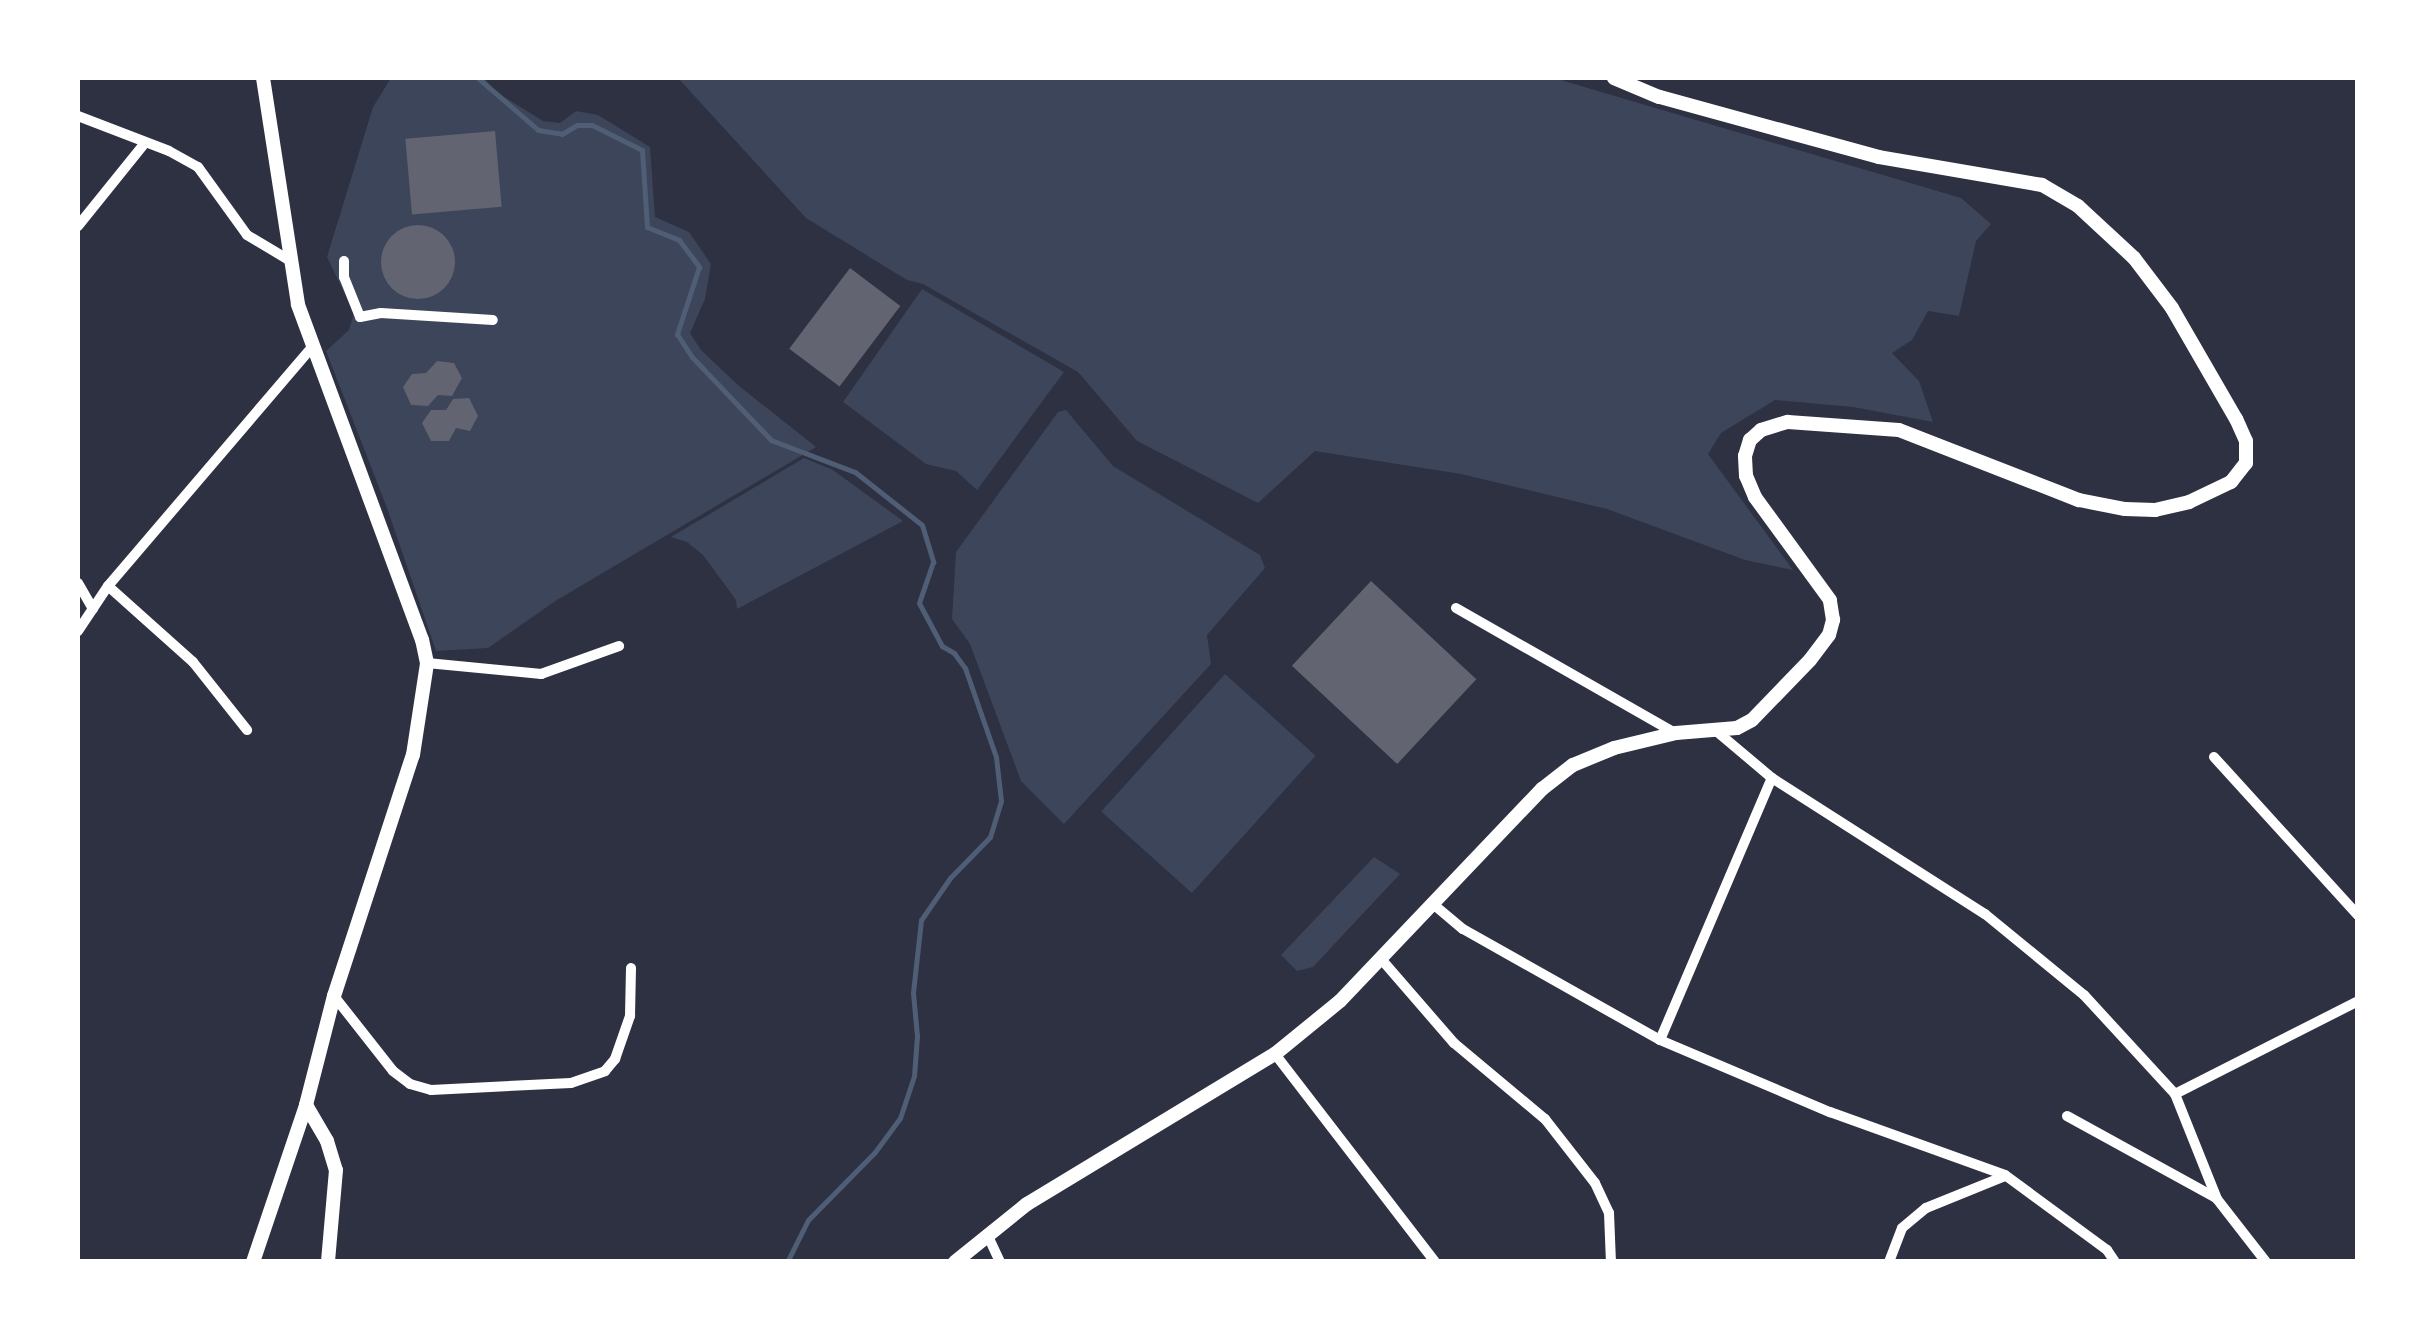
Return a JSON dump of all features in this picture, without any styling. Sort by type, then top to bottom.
[{"type":"main road","points":[[253,1262],[413,755],[426,664],[422,640],[312,347],[289,260],[263,78]]},
{"type":"main road","points":[[955,1262],[1027,1204],[1275,1054],[1382,960],[1542,789],[1573,766],[1614,748],[1752,720],[1810,660],[1828,636],[1833,620],[1830,600],[1755,497],[1746,476],[1745,456],[1750,440],[1760,430],[1788,422],[1900,430],[2079,500],[2154,510],[2189,502],[2231,482],[2246,463],[2246,441],[2172,308],[2104,227],[2066,199],[2042,185],[1842,147],[1659,97],[1614,78]]},
{"type":"main road","points":[[306,1104],[326,1140],[336,1170],[328,1262]]},
{"type":"street","points":[[78,116],[198,167],[238,226],[289,260]]},
{"type":"street","points":[[78,226],[146,143]]},
{"type":"street","points":[[344,260],[344,276],[360,317],[371,313],[493,320]]},
{"type":"street","points":[[78,631],[108,586],[312,347]]},
{"type":"street","points":[[78,584],[93,609]]},
{"type":"street","points":[[108,586],[193,662],[247,730]]},
{"type":"street","points":[[1456,608],[1676,734]]},
{"type":"street","points":[[426,664],[541,674],[619,646]]},
{"type":"street","points":[[1716,730],[1772,778],[1985,914],[2084,995],[2176,1094],[2217,1199],[2266,1262]]},
{"type":"street","points":[[2214,757],[2358,915]]},
{"type":"street","points":[[1660,1040],[1772,778]]},
{"type":"street","points":[[1433,904],[1464,928],[1660,1040],[1830,1112],[2006,1175],[2108,1250],[2115,1262]]},
{"type":"street","points":[[1382,960],[1454,1043],[1544,1118],[1595,1183],[1609,1214],[1611,1262]]},
{"type":"street","points":[[334,996],[393,1071],[410,1084],[431,1090],[572,1084],[605,1071],[615,1060],[630,1016],[631,968]]},
{"type":"street","points":[[2176,1094],[2358,1001]]},
{"type":"street","points":[[1275,1054],[1435,1262]]},
{"type":"street","points":[[2066,1116],[2217,1199]]},
{"type":"street","points":[[1888,1262],[1902,1228],[1926,1208],[2006,1175]]},
{"type":"street","points":[[987,1234],[1000,1262]]},
{"type":"shaded area","points":[[391,78],[484,78],[495,91],[543,121],[560,123],[576,111],[598,115],[650,147],[655,217],[689,232],[711,264],[705,299],[690,333],[701,350],[738,385],[816,447],[557,600],[488,648],[436,651],[387,508],[326,351],[349,330],[354,313],[327,257],[373,107]]},
{"type":"shaded area","points":[[678,78],[1554,78],[1961,198],[1991,224],[1976,241],[1959,316],[1928,311],[1912,340],[1892,353],[1919,381],[1933,422],[1853,407],[1775,400],[1721,433],[1708,454],[1793,570],[1745,560],[1607,509],[1461,474],[1315,451],[1258,503],[1137,441],[1078,372],[923,284],[907,280],[806,218]]},
{"type":"shaded area","points":[[922,289],[1064,372],[977,490],[956,471],[926,464],[843,402]]},
{"type":"shaded area","points":[[1066,410],[1113,466],[1260,555],[1265,568],[1207,635],[1211,664],[1064,824],[1021,781],[970,644],[952,619],[956,552],[1058,412]]},
{"type":"shaded area","points":[[804,458],[833,470],[903,521],[737,609],[736,600],[703,555],[687,542],[671,537]]},
{"type":"shaded area","points":[[1225,674],[1316,756],[1192,893],[1101,811]]},
{"type":"shaded area","points":[[1374,857],[1400,874],[1313,967],[1297,971],[1281,955]]},
{"type":"building","points":[[495,131],[502,207],[412,215],[405,139]]},
{"type":"building","points":[[418,225],[444,236],[455,262],[444,288],[418,299],[392,288],[381,262],[392,236]]},
{"type":"building","points":[[850,268],[900,306],[840,387],[789,349]]},
{"type":"building","points":[[437,361],[454,363],[462,378],[452,396],[438,395],[428,406],[411,405],[403,387],[412,374],[426,373]]},
{"type":"building","points":[[469,398],[478,416],[470,431],[456,428],[449,441],[431,441],[422,423],[431,410],[446,410],[453,399]]},
{"type":"building","points":[[1371,581],[1476,679],[1397,764],[1292,666]]},
{"type":"waterway","points":[[478,78],[538,130],[562,134],[577,125],[592,125],[642,150],[647,227],[679,240],[699,267],[677,334],[692,357],[771,440],[855,472],[922,525],[933,562],[919,603],[942,646],[954,653],[965,668],[996,757],[1001,801],[990,837],[950,878],[921,920],[913,993],[917,1036],[914,1076],[900,1118],[875,1152],[808,1220],[787,1262]]}]
